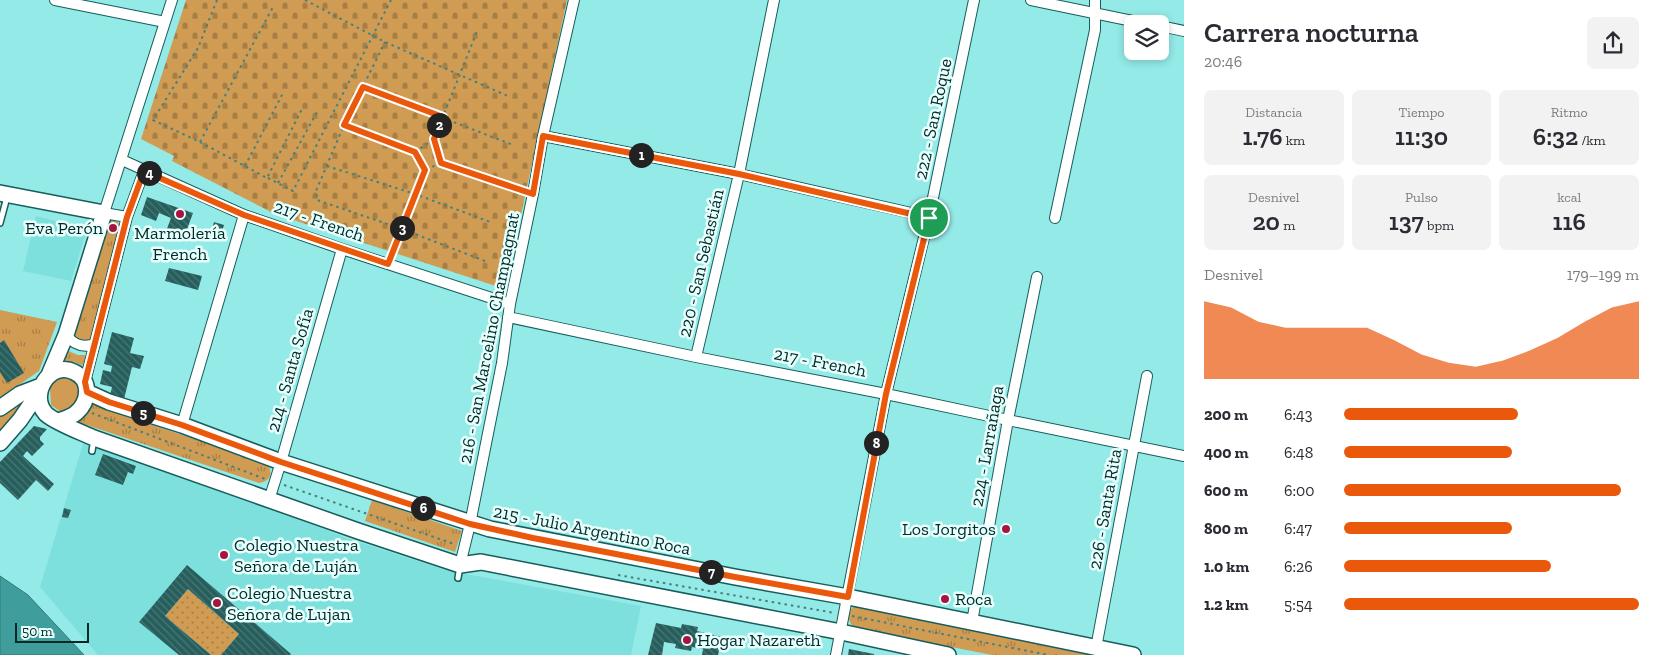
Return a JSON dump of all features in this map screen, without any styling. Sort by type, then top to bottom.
[{"type":"street","points":[[55,0],[165,22]]},
{"type":"street","points":[[0,443],[20,420],[43,384],[66,335],[172,0]]},
{"type":"street","name":"216 - San Marcelino Champagnat","points":[[459,571],[502,363],[510,304],[543,136],[574,0]]},
{"type":"street","name":"220 - San Sebastián","points":[[696,357],[739,174],[774,0]]},
{"type":"street","name":"222 - San Roque","points":[[836,655],[886,394],[929,218],[974,0]]},
{"type":"street","points":[[1031,0],[1124,19]]},
{"type":"street","points":[[1055,218],[1095,30],[1095,0]]},
{"type":"street","points":[[1169,28],[1184,31]]},
{"type":"street","points":[[543,136],[739,174],[929,218]]},
{"type":"street","name":"217 - French","points":[[122,160],[244,215],[510,304]]},
{"type":"street","points":[[20,420],[40,417],[55,419],[72,416],[84,403],[95,344],[127,217],[144,171]]},
{"type":"street","points":[[4,194],[127,217]]},
{"type":"street","points":[[182,425],[244,215]]},
{"type":"street","name":"214 - Santa Sofía","points":[[269,500],[342,249]]},
{"type":"street","name":"224 - Larrañaga","points":[[972,622],[1008,420],[1037,276]]},
{"type":"street","name":"217 - French","points":[[508,317],[1184,456]]},
{"type":"street","points":[[66,335],[70,341],[80,346],[95,344]]},
{"type":"street","points":[[0,408],[20,394],[43,384],[60,370],[68,370],[80,376],[86,387]]},
{"type":"street","name":"226 - Santa Rita","points":[[1096,648],[1147,376]]},
{"type":"street","points":[[43,384],[41,407],[46,413],[93,445],[269,500],[459,571],[481,562],[841,632],[948,655]]},
{"type":"street","name":"215 - Julio Argentino Roca","points":[[86,387],[109,402],[182,425],[281,462],[470,524],[553,542],[848,597],[1133,655]]},
{"type":"lane","points":[[0,223],[4,194]]},
{"type":"path","points":[[217,0],[198,48],[153,120],[200,142],[292,191],[391,0]]},
{"type":"path","points":[[305,0],[385,42],[510,97]]},
{"type":"path","points":[[200,142],[273,7]]},
{"type":"path","points":[[415,152],[434,139],[478,30]]},
{"type":"path","points":[[385,42],[344,125],[316,191],[317,200],[402,229],[485,261]]},
{"type":"path","points":[[363,87],[513,145]]},
{"type":"path","points":[[245,166],[283,93]]},
{"type":"path","points":[[264,176],[267,178],[303,107]]},
{"type":"path","points":[[278,183],[317,112]]},
{"type":"path","points":[[344,125],[415,152],[425,170]]},
{"type":"path","points":[[434,139],[441,163]]},
{"type":"path","points":[[388,264],[425,170],[441,163],[533,194]]},
{"type":"path","points":[[327,166],[415,194],[493,223]]},
{"type":"shaded area","points":[[36,216],[87,229],[71,281],[23,271]]},
{"type":"shaded area","name":"Colegio Nuestra Señora de Luján","points":[[85,437],[349,539],[449,571],[641,606],[631,655],[98,655],[40,587]]},
{"type":"shaded area","points":[[0,576],[28,595],[84,655],[0,655]]},
{"type":"green space","points":[[186,0],[567,0],[506,285],[502,288],[275,214],[172,161],[174,156],[141,139]]},
{"type":"green space","points":[[109,221],[118,222],[120,227],[92,339],[86,343],[72,337]]},
{"type":"green space","points":[[0,310],[57,322],[39,371],[0,398]]},
{"type":"green space","points":[[66,350],[78,355],[87,355],[85,366],[62,361]]},
{"type":"green space","points":[[72,373],[78,385],[79,399],[68,413],[61,412],[51,405],[50,388],[54,378]]},
{"type":"green space","points":[[22,399],[25,403],[0,432],[0,414]]},
{"type":"green space","points":[[91,402],[114,412],[266,463],[270,469],[270,476],[266,481],[259,483],[78,422],[86,413]]},
{"type":"green space","points":[[372,500],[462,531],[455,552],[365,521]]},
{"type":"green space","points":[[188,589],[239,634],[221,655],[211,655],[165,616]]},
{"type":"green space","points":[[854,606],[1115,655],[992,655],[855,628],[850,623],[849,617]]},
{"type":"building","points":[[147,197],[193,213],[183,240],[165,234],[171,218],[159,213],[156,221],[141,215]]},
{"type":"building","points":[[214,222],[224,225],[219,241],[209,239]]},
{"type":"building","points":[[169,268],[202,276],[198,290],[165,281]]},
{"type":"building","points":[[112,332],[134,338],[130,353],[144,356],[140,369],[132,367],[124,399],[110,396],[112,387],[100,384],[103,370],[111,372],[112,366],[104,364]]},
{"type":"building","points":[[4,340],[24,373],[7,383],[0,372],[0,343]]},
{"type":"building","points":[[34,426],[47,429],[40,437],[44,444],[32,456],[27,451],[23,456],[54,484],[48,491],[36,480],[18,500],[0,483],[0,462]]},
{"type":"building","points":[[103,454],[136,466],[133,474],[128,472],[123,485],[95,475]]},
{"type":"building","points":[[64,508],[71,510],[68,518],[62,517]]},
{"type":"building","name":"Colegio Nuestra Señora de Lujan","points":[[187,565],[291,654],[221,655],[239,634],[188,589],[165,616],[211,655],[179,655],[139,622]]},
{"type":"building","name":"Hogar Nazareth","points":[[656,623],[681,628],[682,624],[698,627],[697,631],[722,637],[718,655],[702,655],[703,649],[692,647],[691,651],[675,648],[676,644],[664,642],[662,655],[648,655]]},
{"type":"building","points":[[849,649],[874,654],[874,655],[848,655]]},
{"type":"place","name":"Marmolería French","points":[[180,214]]},
{"type":"place","name":"Eva Perón","points":[[113,228]]},
{"type":"place","name":"Los Jorgitos","points":[[1006,529]]},
{"type":"place","name":"Colegio Nuestra Señora de Luján","points":[[224,555]]},
{"type":"place","name":"Roca","points":[[945,599]]},
{"type":"place","name":"Colegio Nuestra Señora de Lujan","points":[[217,603]]},
{"type":"place","name":"Hogar Nazareth","points":[[687,640]]},
{"type":"route","points":[[363,87],[443,117],[434,139],[441,163],[533,194],[543,136],[739,174],[929,218],[886,394],[848,597],[533,538],[470,524],[281,462],[182,425],[109,402],[87,392],[85,382],[92,361],[127,217],[144,171],[244,215],[388,264],[425,170],[415,152],[344,125],[363,87]]}]
